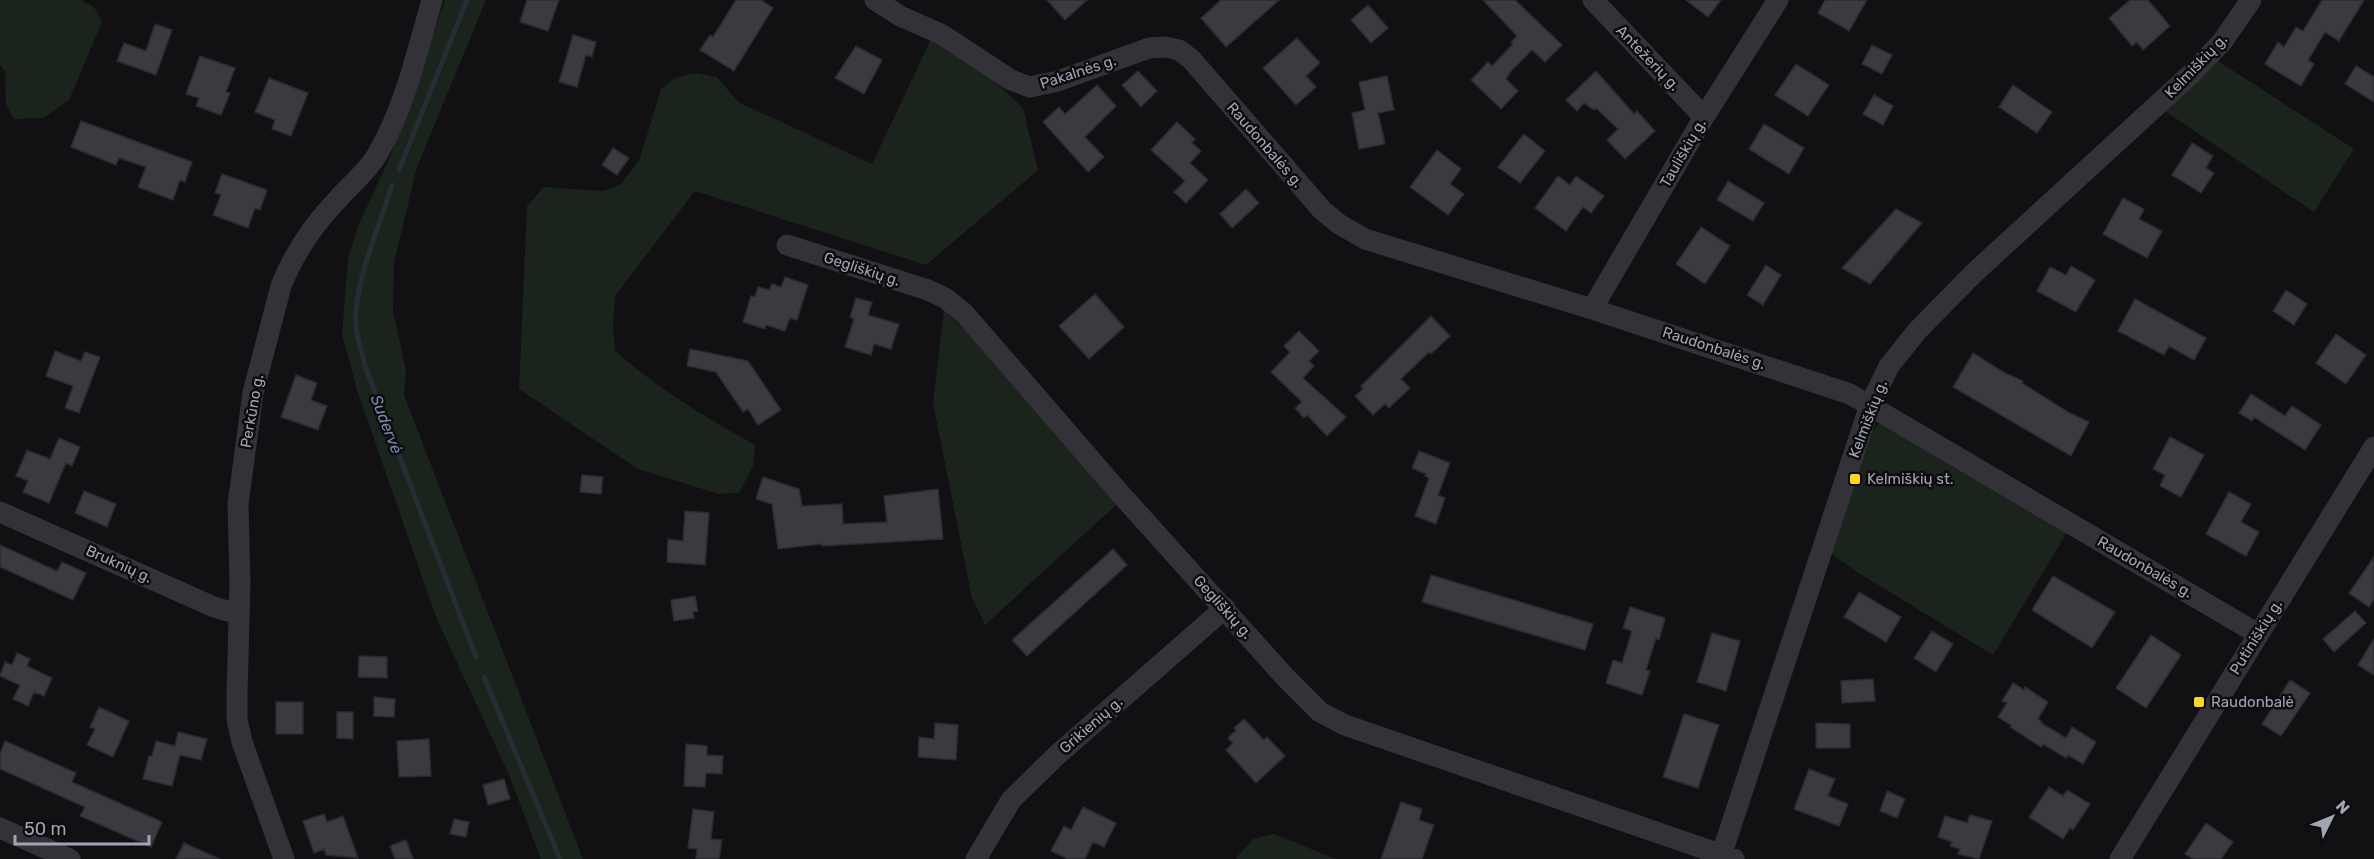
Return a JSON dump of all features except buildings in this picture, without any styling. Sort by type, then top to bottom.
[{"type":"street","name":"Perkūno g.","points":[[284,859],[242,742],[237,719],[239,493],[253,393],[280,286],[297,251],[329,208],[363,174],[377,155],[414,68],[432,0]]},
{"type":"street","name":"Pakalnės g.","points":[[875,0],[900,16],[941,34],[1011,80],[1030,87],[1058,81],[1149,48],[1166,46],[1179,50],[1191,59]]},
{"type":"street","name":"Antežerių g.","points":[[1593,0],[1704,117]]},
{"type":"street","name":"Tauliškių g.","points":[[1592,309],[1704,117],[1778,0]]},
{"type":"street","name":"Kelmiškių g.","points":[[1725,858],[1870,405],[1889,366],[1917,330],[1974,273],[2191,74],[2222,42],[2251,0]]},
{"type":"street","name":"Raudonbalės g.","points":[[1191,59],[1322,210],[1339,224],[1365,239],[1838,388],[2258,634]]},
{"type":"street","name":"Gegliškių g.","points":[[787,245],[928,290],[945,298],[964,313],[1117,490],[1320,712],[1345,725],[1725,858]]},
{"type":"street","name":"Putiniškių g.","points":[[2120,859],[2374,447]]},
{"type":"street","name":"Bruknių g.","points":[[0,512],[214,607],[238,614]]},
{"type":"street","name":"Grikienių g.","points":[[976,859],[1011,800],[1056,756],[1225,608]]},
{"type":"street","points":[[0,828],[70,859]]},
{"type":"shaded area","points":[[0,0],[81,0],[94,7],[102,22],[69,100],[44,118],[14,119],[6,105],[5,71],[0,65]]},
{"type":"shaded area","points":[[445,0],[486,0],[417,167],[394,263],[393,311],[406,371],[404,395],[583,859],[541,859],[509,775],[436,617],[358,393],[342,335],[348,258],[359,224],[390,157]]},
{"type":"shaded area","points":[[933,35],[990,77],[1023,108],[1038,170],[926,265],[695,191],[615,296],[613,327],[615,351],[682,402],[755,445],[753,466],[739,493],[719,494],[638,469],[519,389],[527,206],[544,187],[603,191],[620,185],[639,161],[661,89],[675,78],[693,73],[717,77],[738,102],[872,164]]},
{"type":"shaded area","points":[[2215,59],[2354,149],[2314,212],[2162,109]]},
{"type":"shaded area","points":[[944,310],[983,346],[1116,505],[985,625],[972,598],[933,403]]},
{"type":"shaded area","points":[[1885,423],[2068,531],[1993,655],[1857,572],[1829,552],[1873,431],[1878,424]]},
{"type":"shaded area","points":[[1274,834],[1336,859],[1235,859],[1253,839]]},
{"type":"waterway","name":"Sudervė","points":[[399,170],[467,0]]},
{"type":"waterway","name":"Sudervė","points":[[392,185],[361,280],[356,311],[357,332],[365,366],[476,657]]},
{"type":"waterway","name":"Sudervė","points":[[484,677],[560,859]]},
{"type":"place","name":"Kelmiškių st.","points":[[1855,479]]},
{"type":"place","name":"Raudonbalė","points":[[2199,702]]}]
